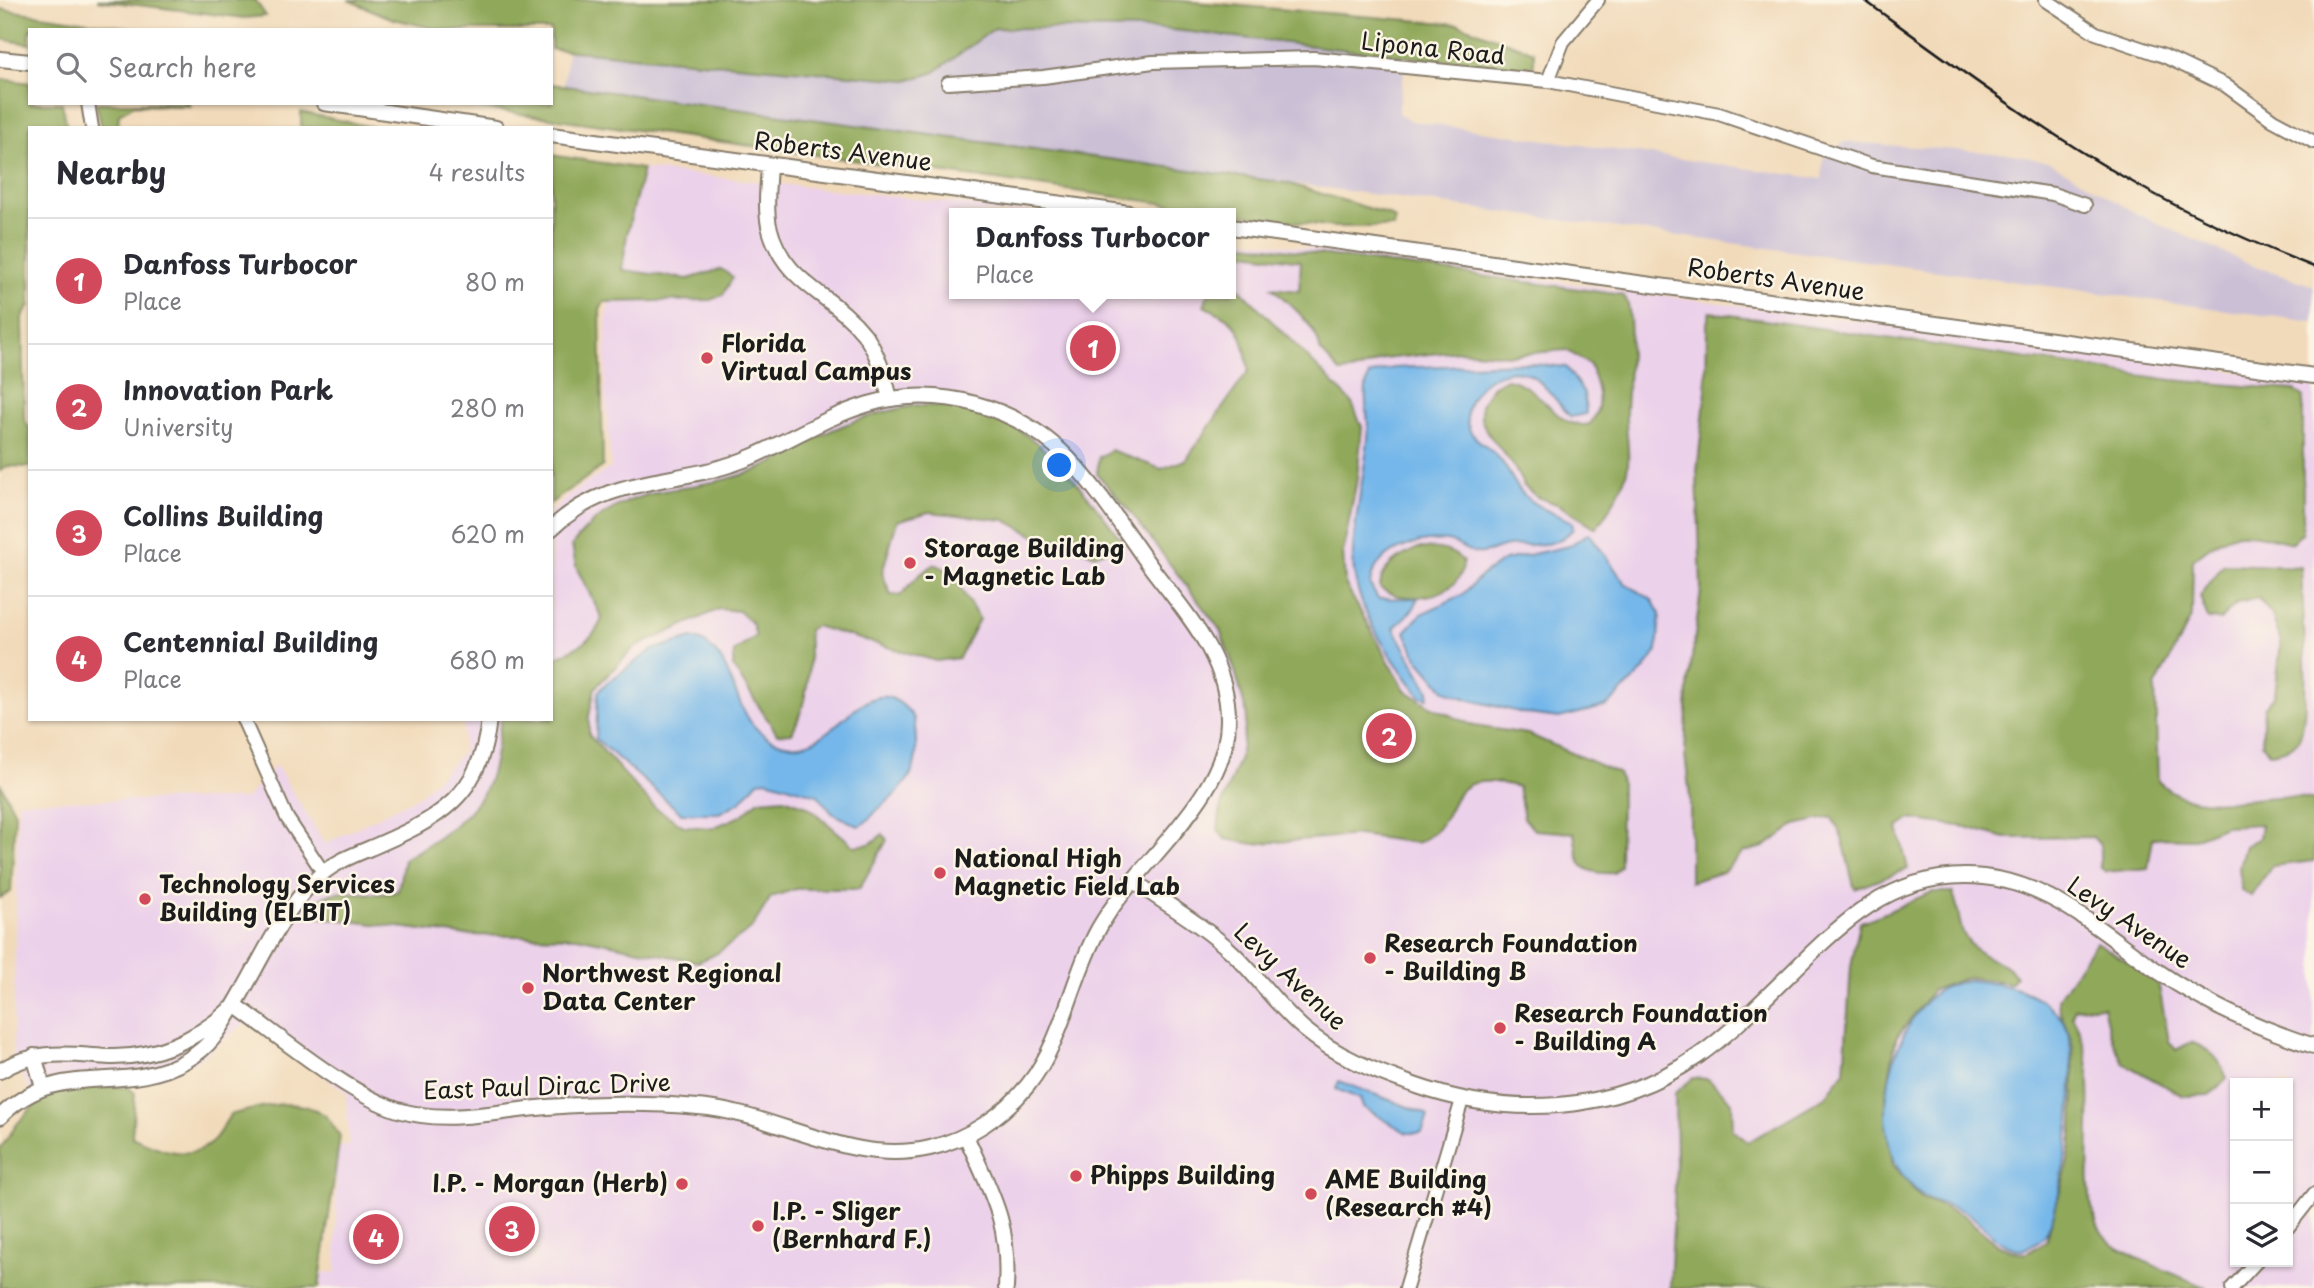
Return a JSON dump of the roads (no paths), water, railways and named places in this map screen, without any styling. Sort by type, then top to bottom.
[{"type":"street","points":[[1548,81],[1563,42],[1598,0]]},
{"type":"street","points":[[2046,0],[2096,33],[2164,56],[2225,85],[2273,120],[2314,142]]},
{"type":"street","name":"Lipona Road","points":[[947,83],[1043,77],[1153,62],[1314,58],[1548,81],[1719,114],[1872,166],[2053,194],[2085,205]]},
{"type":"street","points":[[0,59],[28,62]]},
{"type":"street","points":[[88,105],[92,126]]},
{"type":"street","points":[[338,105],[482,126]]},
{"type":"street","name":"Roberts Avenue","points":[[553,135],[1091,208]]},
{"type":"street","points":[[769,166],[769,224],[780,254],[797,277],[864,334],[878,360],[890,399]]},
{"type":"street","name":"Roberts Avenue","points":[[1236,229],[2314,376]]},
{"type":"street","name":"East Paul Dirac Drive","points":[[235,1004],[370,1098],[416,1115],[457,1117],[574,1105],[671,1104],[741,1113],[863,1151],[909,1151],[965,1136],[994,1118],[1033,1078],[1054,1040],[1098,930],[1132,880],[1209,788],[1219,766],[1228,720],[1224,682],[1214,655],[1086,478],[1039,433],[995,410],[950,398],[890,399],[850,410],[726,466],[620,487],[582,505],[553,527]]},
{"type":"street","points":[[244,721],[287,818],[323,872]]},
{"type":"street","points":[[0,1117],[26,1095],[43,1087],[80,1079],[135,1078],[170,1068],[214,1040],[291,910],[323,872],[346,858],[425,824],[452,805],[480,763],[489,721]]},
{"type":"street","name":"Levy Avenue","points":[[1132,880],[1235,954],[1281,1007],[1327,1046],[1378,1072],[1462,1100],[1492,1105],[1548,1107],[1598,1099],[1650,1082],[1696,1057],[1729,1032],[1837,928],[1866,905],[1906,886],[1963,876],[2002,879],[2043,892],[2079,913],[2185,988],[2250,1022],[2314,1046]]},
{"type":"street","points":[[0,1071],[34,1056],[57,1053],[112,1057],[149,1053],[183,1041],[235,1004]]},
{"type":"street","points":[[34,1056],[43,1087]]},
{"type":"street","points":[[1406,1288],[1462,1100]]},
{"type":"street","points":[[965,1136],[1002,1216],[1009,1253],[1006,1288]]},
{"type":"street","points":[[2293,1221],[2314,1194]]},
{"type":"street","points":[[2232,1288],[2251,1267]]},
{"type":"water","points":[[1522,363],[1566,367],[1584,393],[1586,414],[1571,417],[1535,378],[1518,371],[1505,372],[1482,385],[1474,395],[1468,406],[1470,431],[1501,461],[1525,496],[1572,522],[1573,529],[1566,536],[1551,543],[1508,546],[1481,553],[1469,551],[1447,541],[1423,542],[1399,549],[1379,563],[1370,585],[1378,599],[1418,598],[1414,608],[1394,628],[1429,691],[1428,698],[1420,696],[1374,629],[1358,592],[1354,572],[1354,538],[1368,439],[1366,391],[1369,375],[1393,368]]},
{"type":"water","points":[[1589,533],[1625,583],[1652,600],[1660,614],[1657,651],[1644,670],[1607,706],[1559,718],[1527,714],[1445,691],[1417,658],[1405,632],[1421,614],[1462,595],[1483,574],[1505,560],[1569,546]]},
{"type":"water","points":[[692,638],[709,646],[721,659],[744,711],[755,727],[770,739],[792,745],[809,743],[868,701],[883,697],[898,702],[914,718],[916,757],[910,777],[895,795],[858,826],[832,813],[818,795],[767,780],[758,781],[740,802],[719,813],[681,813],[596,739],[598,692],[652,650]]},
{"type":"water","points":[[1968,980],[2008,986],[2033,995],[2054,1010],[2063,1021],[2069,1038],[2072,1094],[2059,1193],[2045,1235],[2023,1250],[1998,1240],[1967,1213],[1919,1193],[1897,1166],[1889,1141],[1886,1118],[1891,1069],[1909,1024],[1922,1006],[1938,991]]},
{"type":"water","points":[[1339,1081],[1424,1113],[1428,1116],[1422,1133],[1407,1133],[1363,1107],[1360,1099],[1336,1089]]},
{"type":"railway","points":[[1864,0],[2023,114],[2122,176],[2216,225],[2314,267]]},
{"type":"place","name":"Danfoss Turbocor","points":[[1093,348]]},
{"type":"place","name":"Florida Virtual Campus","points":[[707,358]]},
{"type":"place","name":"Storage Building - Magnetic Lab","points":[[910,563]]},
{"type":"place","name":"Innovation Park","points":[[1389,736]]},
{"type":"place","name":"National High Magnetic Field Lab","points":[[940,873]]},
{"type":"place","name":"Technology Services Building (ELBIT)","points":[[145,899]]},
{"type":"place","name":"Research Foundation - Building B","points":[[1370,958]]},
{"type":"place","name":"Northwest Regional Data Center","points":[[528,988]]},
{"type":"place","name":"Research Foundation - Building A","points":[[1500,1028]]},
{"type":"place","name":"Phipps Building","points":[[1076,1176]]},
{"type":"place","name":"I.P. - Morgan (Herb)","points":[[682,1184]]},
{"type":"place","name":"AME Building (Research #4)","points":[[1311,1194]]},
{"type":"place","name":"I.P. - Sliger (Bernhard F.)","points":[[758,1226]]},
{"type":"place","name":"Collins Building","points":[[512,1229]]},
{"type":"place","name":"Centennial Building","points":[[376,1237]]}]
